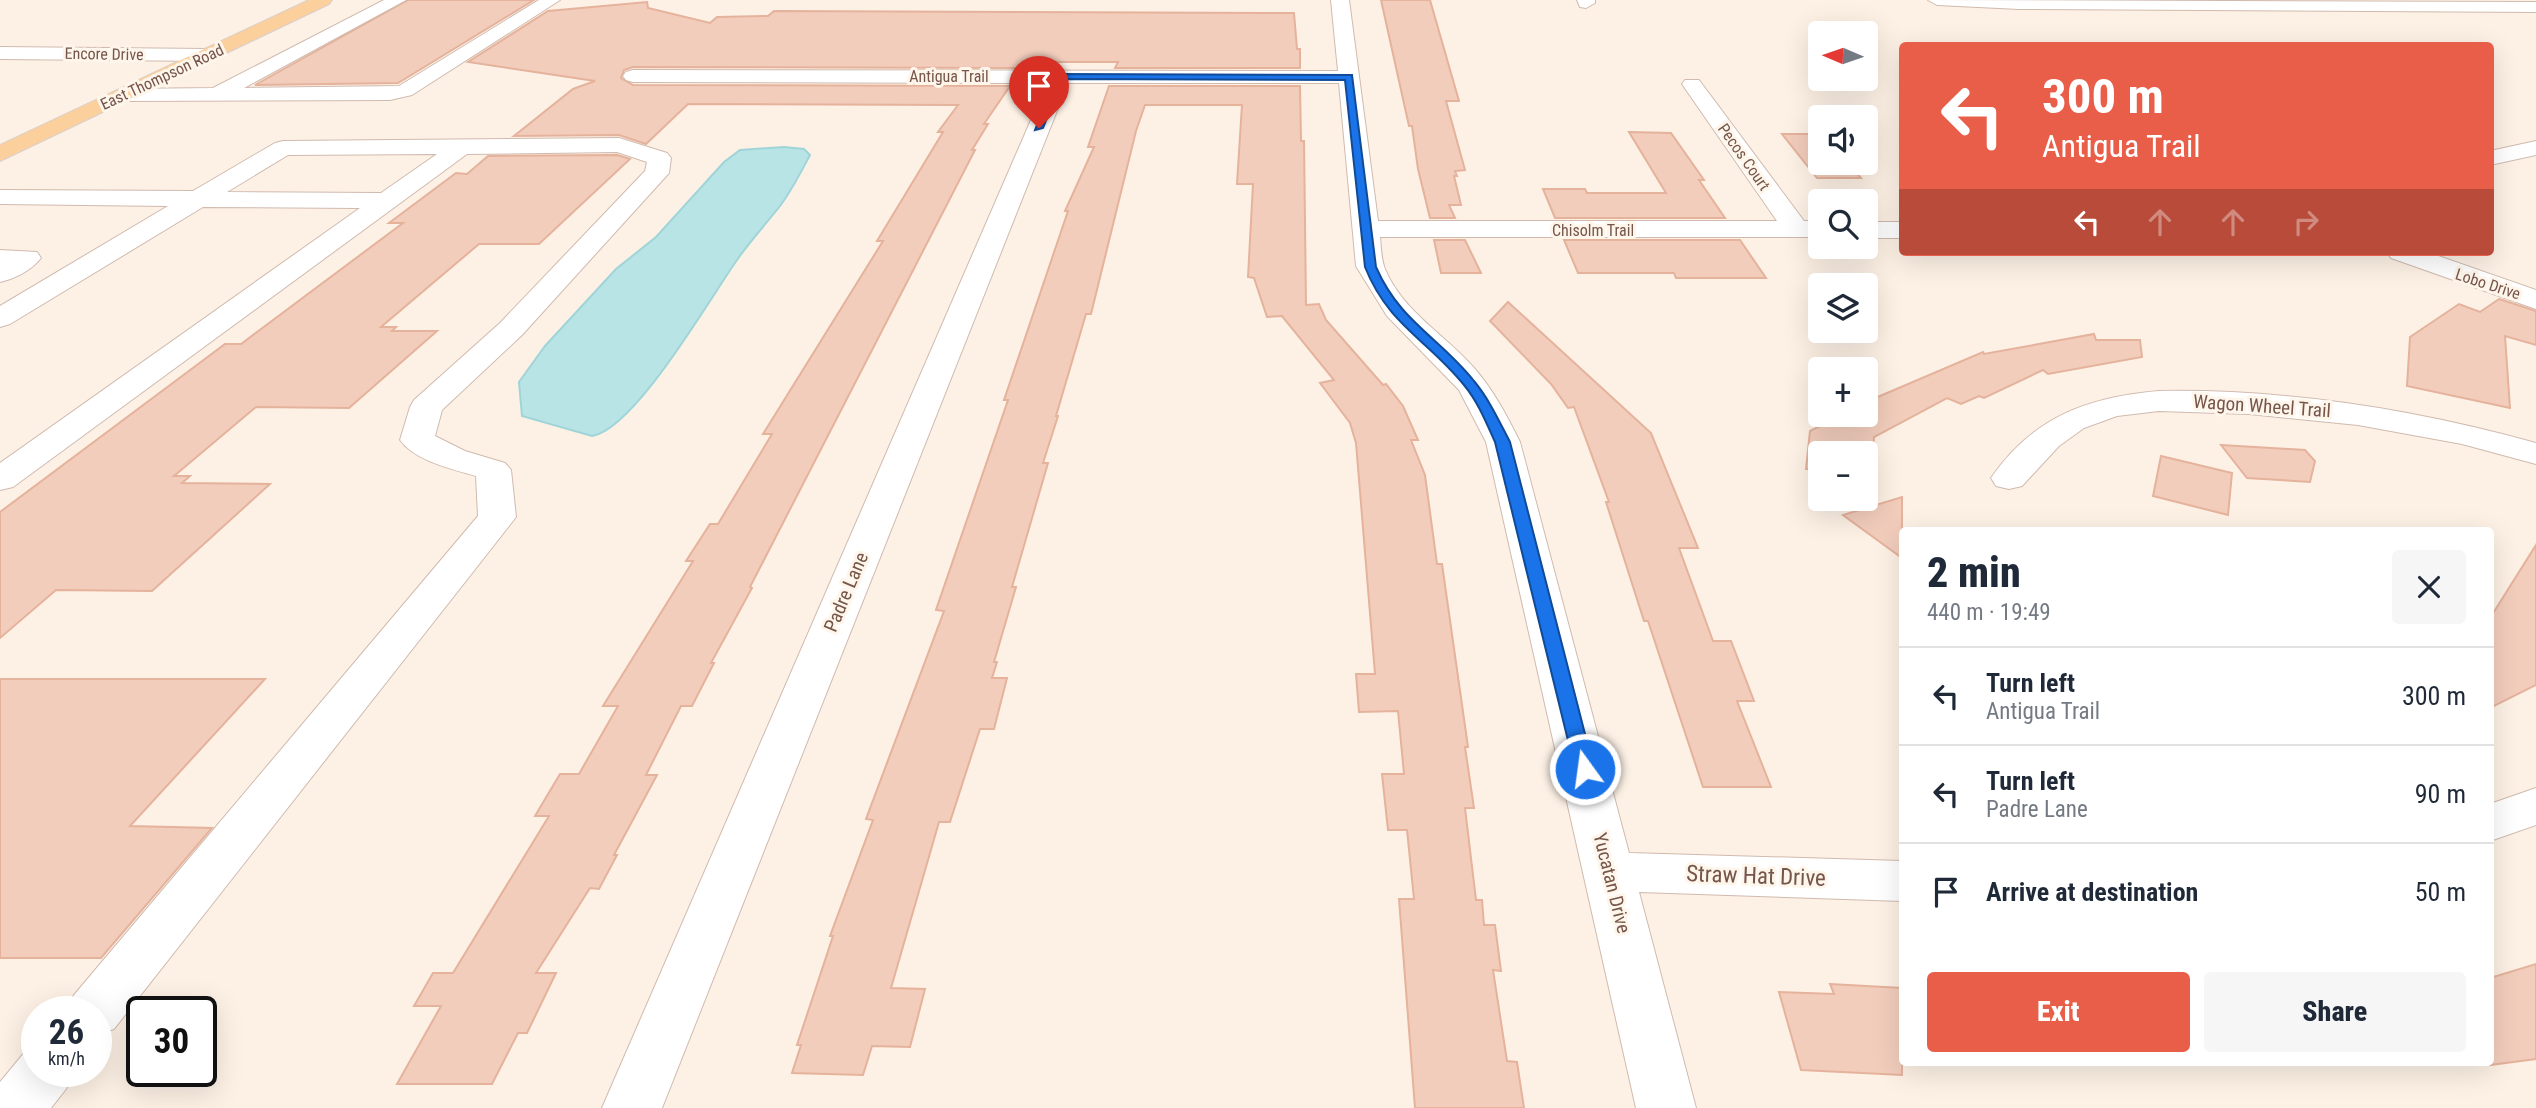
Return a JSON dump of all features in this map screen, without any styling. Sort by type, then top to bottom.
[{"type":"main road","name":"East Thompson Road","points":[[0,154],[323,0]]},
{"type":"street","points":[[216,94],[397,0]]},
{"type":"street","points":[[124,95],[390,94],[405,91],[551,0]]},
{"type":"street","name":"Yucatan Drive","points":[[1340,0],[1370,267],[1380,291],[1405,323],[1440,351],[1469,383],[1486,407],[1503,442],[1666,1108]]},
{"type":"street","points":[[1937,0],[2033,4],[2536,8]]},
{"type":"street","name":"Encore Drive","points":[[0,53],[208,55]]},
{"type":"street","name":"Antigua Trail","points":[[632,76],[1349,77]]},
{"type":"street","name":"Padre Lane","points":[[632,1108],[1060,76]]},
{"type":"street","name":"Pecos Court","points":[[1692,84],[1808,229]]},
{"type":"street","points":[[0,318],[283,148],[620,145],[659,158],[657,173],[520,319],[426,407],[416,440],[453,458],[494,470],[496,517],[107,996]]},
{"type":"street","points":[[0,479],[462,147]]},
{"type":"street","points":[[2494,157],[2536,148]]},
{"type":"street","points":[[0,198],[386,201]]},
{"type":"street","points":[[0,217],[106,218],[120,222],[114,228],[3,283]]},
{"type":"street","name":"Chisolm Trail","points":[[1367,229],[1808,229]]},
{"type":"street","points":[[1878,230],[1899,230]]},
{"type":"street","name":"Lobo Drive","points":[[2412,256],[2536,300]]},
{"type":"street","points":[[0,258],[27,258],[3,283]]},
{"type":"street","points":[[3,283],[51,287]]},
{"type":"street","name":"Wagon Wheel Trail","points":[[2010,478],[2057,431],[2073,420],[2106,408],[2165,401],[2238,403],[2357,413],[2459,432],[2536,454]]},
{"type":"street","points":[[2494,822],[2536,806]]},
{"type":"street","name":"Straw Hat Drive","points":[[1610,872],[1899,881]]},
{"type":"street","points":[[15,1108],[32,1087]]},
{"type":"water","points":[[784,147],[804,149],[810,155],[780,206],[747,246],[691,331],[629,411],[609,428],[592,436],[522,416],[519,382],[545,346],[616,269],[656,237],[724,162],[740,150]]},
{"type":"building","points":[[408,0],[534,0],[398,83],[255,85]]},
{"type":"building","points":[[1381,0],[1430,0],[1459,101],[1446,101],[1465,170],[1455,171],[1461,205],[1449,205],[1455,218],[1430,218],[1418,169],[1412,126],[1409,126]]},
{"type":"building","points":[[647,2],[648,8],[710,23],[717,17],[768,16],[774,11],[1294,13],[1300,68],[1115,68],[1118,62],[1025,62],[1022,68],[633,67],[624,70],[621,78],[633,85],[1010,86],[984,124],[988,124],[972,150],[975,150],[750,587],[752,588],[711,663],[714,663],[692,706],[681,706],[646,775],[657,775],[599,889],[590,888],[536,973],[556,973],[527,1033],[518,1033],[492,1084],[397,1084],[441,1006],[414,1006],[433,973],[453,973],[549,816],[535,816],[560,774],[579,774],[618,706],[603,706],[693,561],[686,561],[710,524],[718,524],[772,434],[763,434],[883,241],[877,241],[943,132],[938,132],[958,105],[688,104],[646,144],[619,135],[514,136],[573,89],[595,81],[468,62],[548,11]]},
{"type":"building","points":[[1109,86],[1300,86],[1301,141],[1304,141],[1306,305],[1319,304],[1326,320],[1383,385],[1386,384],[1403,406],[1418,440],[1411,440],[1425,475],[1437,564],[1442,564],[1468,747],[1465,747],[1474,808],[1465,808],[1476,900],[1482,900],[1484,925],[1495,925],[1501,971],[1493,970],[1507,1061],[1517,1062],[1524,1108],[1415,1108],[1399,899],[1414,899],[1407,830],[1388,830],[1382,774],[1404,774],[1398,711],[1359,712],[1356,674],[1375,674],[1356,443],[1350,423],[1320,383],[1334,380],[1282,316],[1267,317],[1254,278],[1248,277],[1253,184],[1237,184],[1242,105],[1145,105],[1136,131],[1091,314],[1086,314],[1056,416],[1043,463],[1048,463],[1012,587],[1016,587],[994,662],[997,662],[992,678],[1007,678],[994,729],[980,729],[950,822],[939,822],[891,988],[925,989],[910,1047],[872,1046],[863,1075],[792,1073],[801,1045],[797,1045],[833,936],[830,936],[873,820],[866,819],[944,611],[936,610],[1008,400],[1004,400],[1068,211],[1065,211],[1094,147],[1088,147]]},
{"type":"building","points":[[1629,132],[1671,133],[1704,180],[1699,180],[1725,218],[1555,218],[1543,189],[1585,189],[1587,193],[1666,193]]},
{"type":"building","points":[[1782,134],[1808,134],[1808,167]]},
{"type":"building","points":[[617,155],[630,159],[539,244],[479,244],[381,327],[396,327],[392,331],[437,331],[349,408],[256,407],[174,476],[190,476],[182,483],[270,484],[152,591],[56,590],[0,638],[0,512],[225,344],[241,344],[403,223],[389,223],[456,173],[467,174],[488,156]]},
{"type":"building","points":[[1815,175],[1858,175],[1861,178],[1817,178]]},
{"type":"building","points":[[1434,240],[1465,240],[1481,273],[1441,273]]},
{"type":"building","points":[[1564,240],[1740,240],[1766,278],[1676,278],[1674,273],[1578,273]]},
{"type":"building","points":[[2499,299],[2536,311],[2536,345],[2505,336],[2510,408],[2407,386],[2410,337],[2459,304],[2480,312]]},
{"type":"building","points":[[1508,302],[1651,433],[1698,548],[1679,548],[1713,641],[1731,641],[1754,701],[1737,701],[1771,787],[1703,787],[1648,621],[1644,621],[1606,502],[1609,502],[1574,407],[1568,408],[1551,384],[1490,321]]},
{"type":"building","points":[[2094,334],[2096,340],[2140,340],[2142,357],[2048,374],[2043,370],[1984,398],[1979,396],[1961,404],[1947,398],[1874,437],[1874,441],[1809,441],[1810,431],[1818,427],[1878,427],[1878,397],[1983,352],[1984,354]]},
{"type":"building","points":[[2221,445],[2305,450],[2315,461],[2310,482],[2247,478]]},
{"type":"building","points":[[2161,456],[2232,473],[2228,515],[2153,496]]},
{"type":"building","points":[[1902,497],[1899,556],[1843,515],[1856,511],[1878,511],[1878,504]]},
{"type":"building","points":[[2536,545],[2536,685],[2494,706],[2494,612]]},
{"type":"building","points":[[0,679],[265,679],[130,826],[212,828],[101,958],[0,958]]},
{"type":"building","points":[[2536,964],[2536,1059],[2494,1064],[2494,977]]},
{"type":"building","points":[[1830,984],[1899,988],[1899,1066],[1902,1066],[1902,1075],[1801,1070],[1779,992],[1834,994]]},
{"type":"route","points":[[1039,128],[1060,76],[1349,77],[1370,267],[1380,291],[1405,323],[1440,351],[1469,383],[1486,407],[1503,442],[1585,769]]}]
